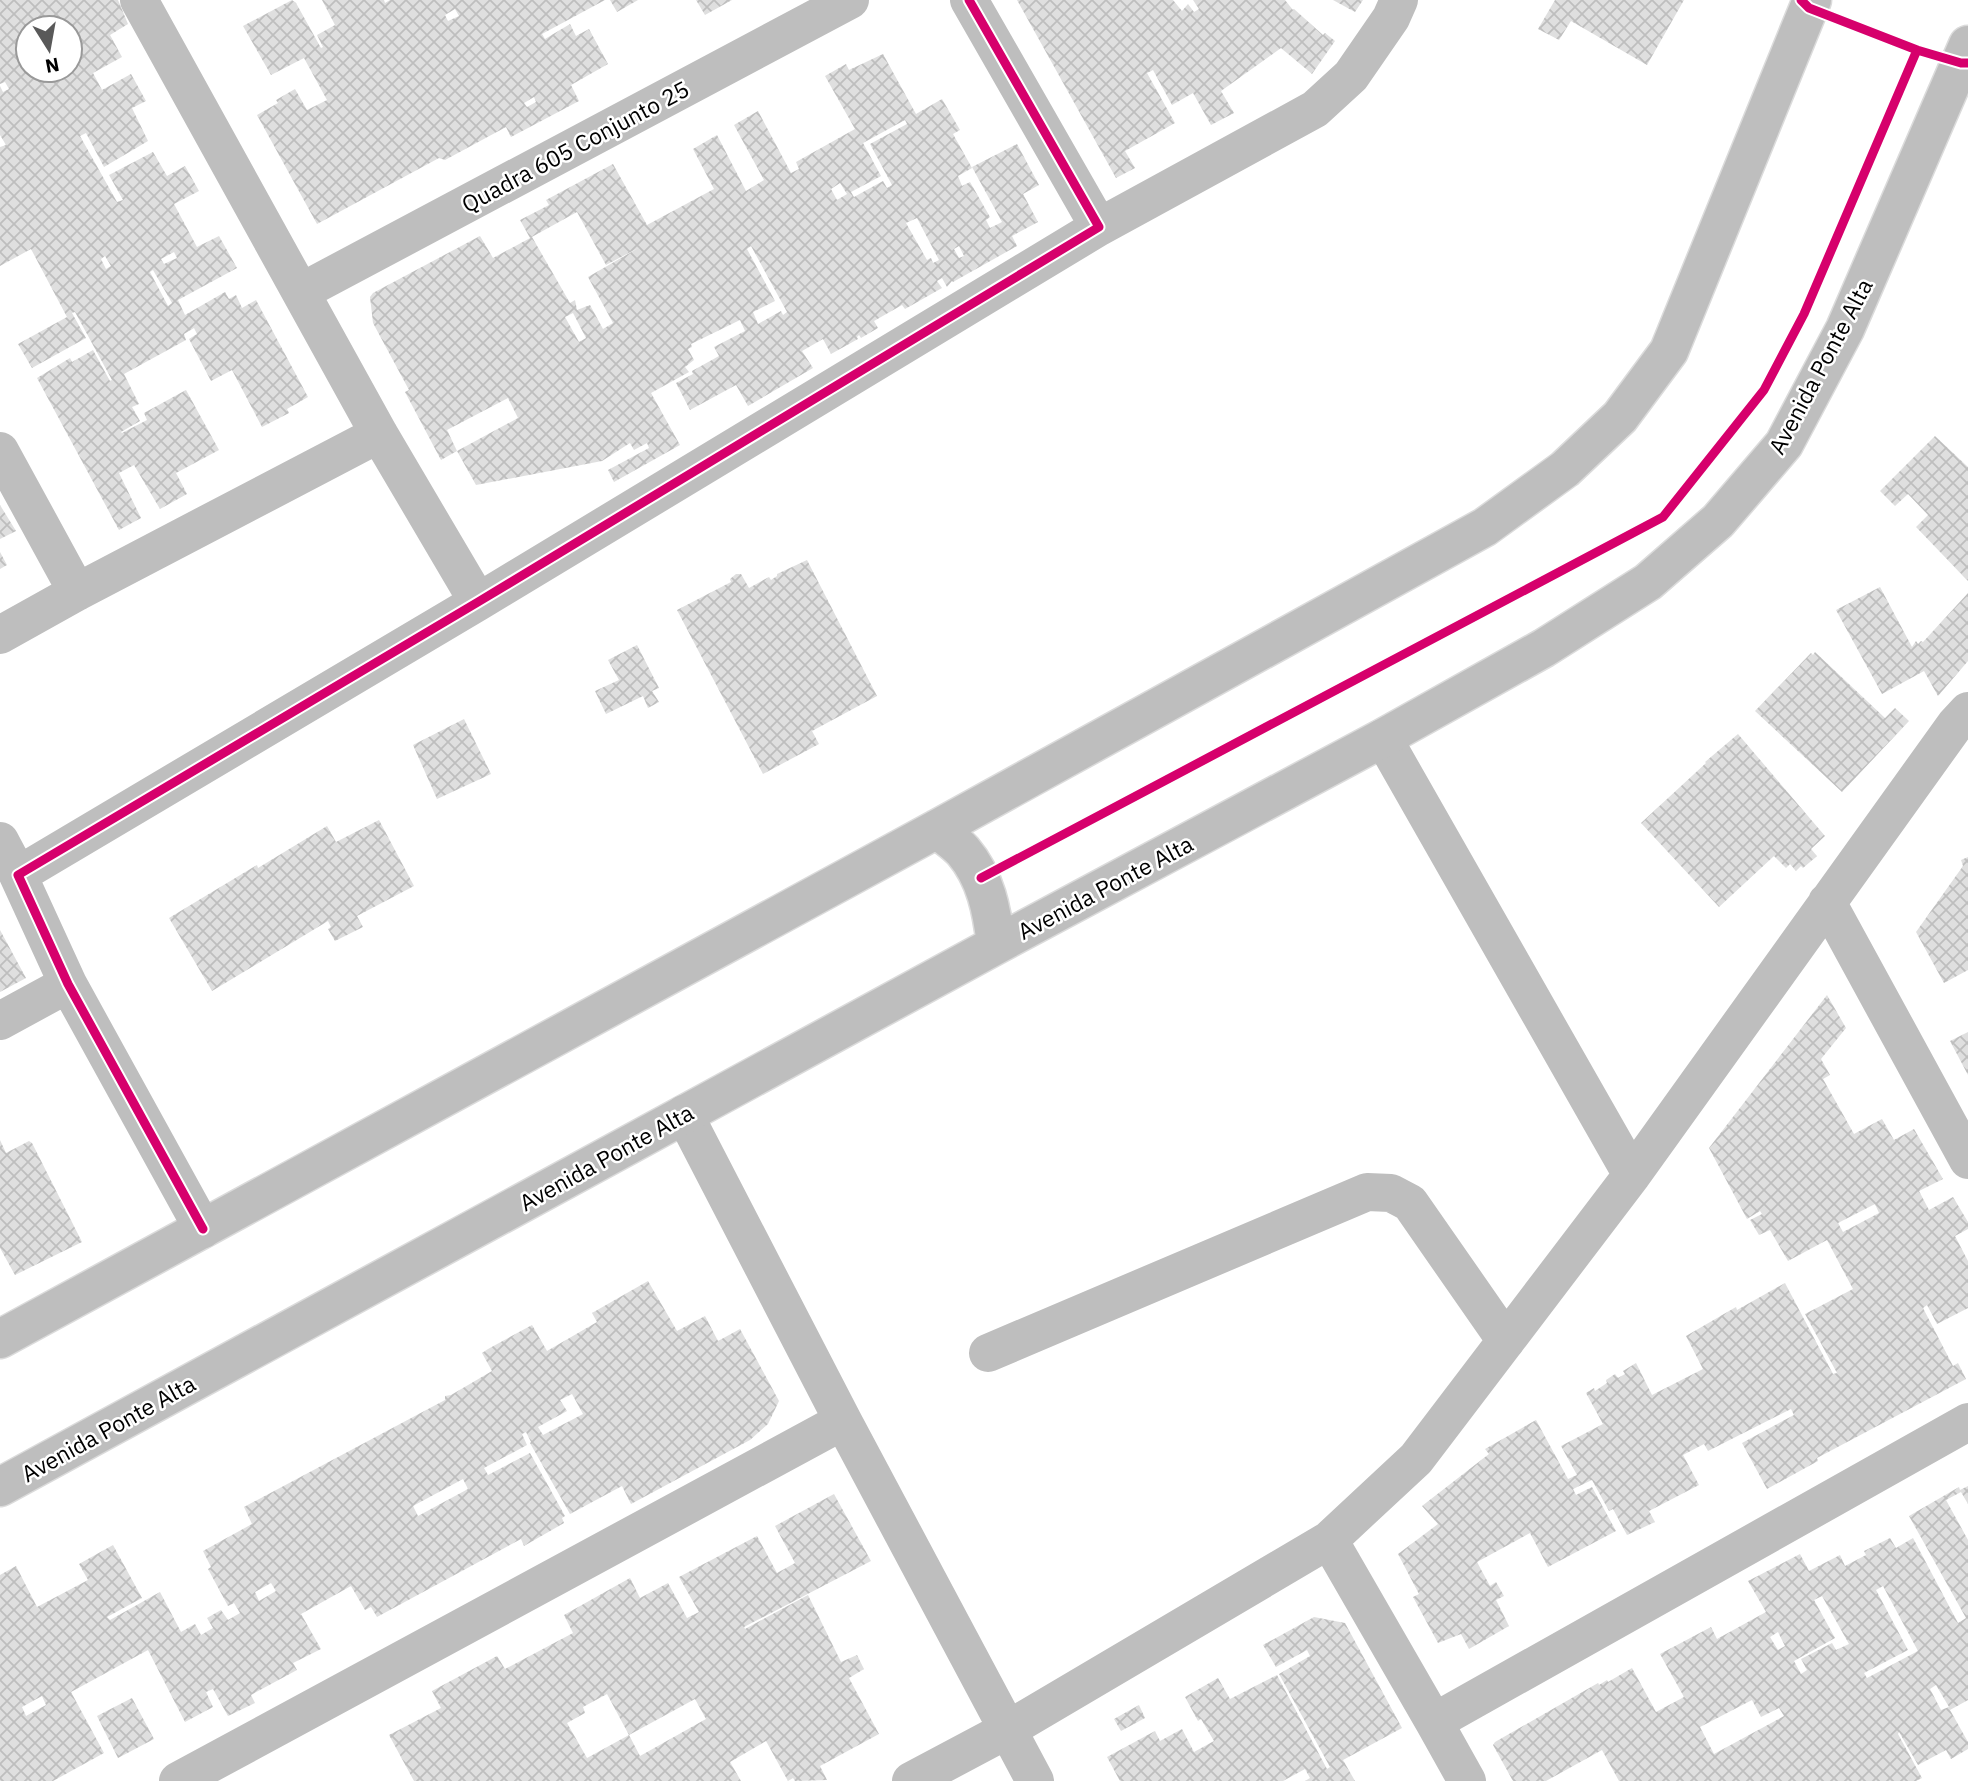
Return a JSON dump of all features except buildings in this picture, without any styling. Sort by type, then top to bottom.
[{"type":"street","points":[[139,0],[379,434],[478,602]]},
{"type":"street","name":"Quadra 605 Conjunto 25","points":[[301,292],[850,0]]},
{"type":"street","points":[[969,0],[1099,227]]},
{"type":"street","points":[[18,875],[478,602],[1099,227],[1315,109],[1351,76],[1391,18],[1399,0]]},
{"type":"street","points":[[0,1339],[1485,527],[1564,469],[1620,417],[1669,351],[1812,0]]},
{"type":"street","name":"Avenida Ponte Alta","points":[[0,1487],[1383,737],[1544,648],[1648,582],[1718,521],[1784,444],[1845,329],[1968,45]]},
{"type":"street","points":[[0,635],[379,434]]},
{"type":"street","points":[[0,451],[77,592]]},
{"type":"street","points":[[911,1781],[1007,1730],[1328,1540],[1416,1459],[1632,1175],[1955,725],[1968,711]]},
{"type":"street","points":[[1383,737],[1632,1175]]},
{"type":"street","points":[[937,829],[962,850],[981,878],[992,910],[996,945]]},
{"type":"street","points":[[0,841],[68,984],[203,1229]]},
{"type":"street","points":[[1827,902],[1968,1160]]},
{"type":"street","points":[[0,1021],[68,984]]},
{"type":"street","points":[[684,1115],[1035,1781]]},
{"type":"street","points":[[988,1353],[1367,1192],[1391,1193],[1410,1203],[1506,1341]]},
{"type":"street","points":[[178,1781],[230,1768],[844,1421]]},
{"type":"street","points":[[1434,1722],[1968,1422]]},
{"type":"street","points":[[1328,1540],[1467,1781]]},
{"type":"cycle path","points":[[203,1229],[68,984],[18,875],[478,602],[1099,227],[969,0]]},
{"type":"cycle path","points":[[1801,0],[1809,8],[1917,50],[1968,63]]},
{"type":"cycle path","points":[[981,878],[1663,517],[1764,390],[1804,314],[1917,50]]}]
